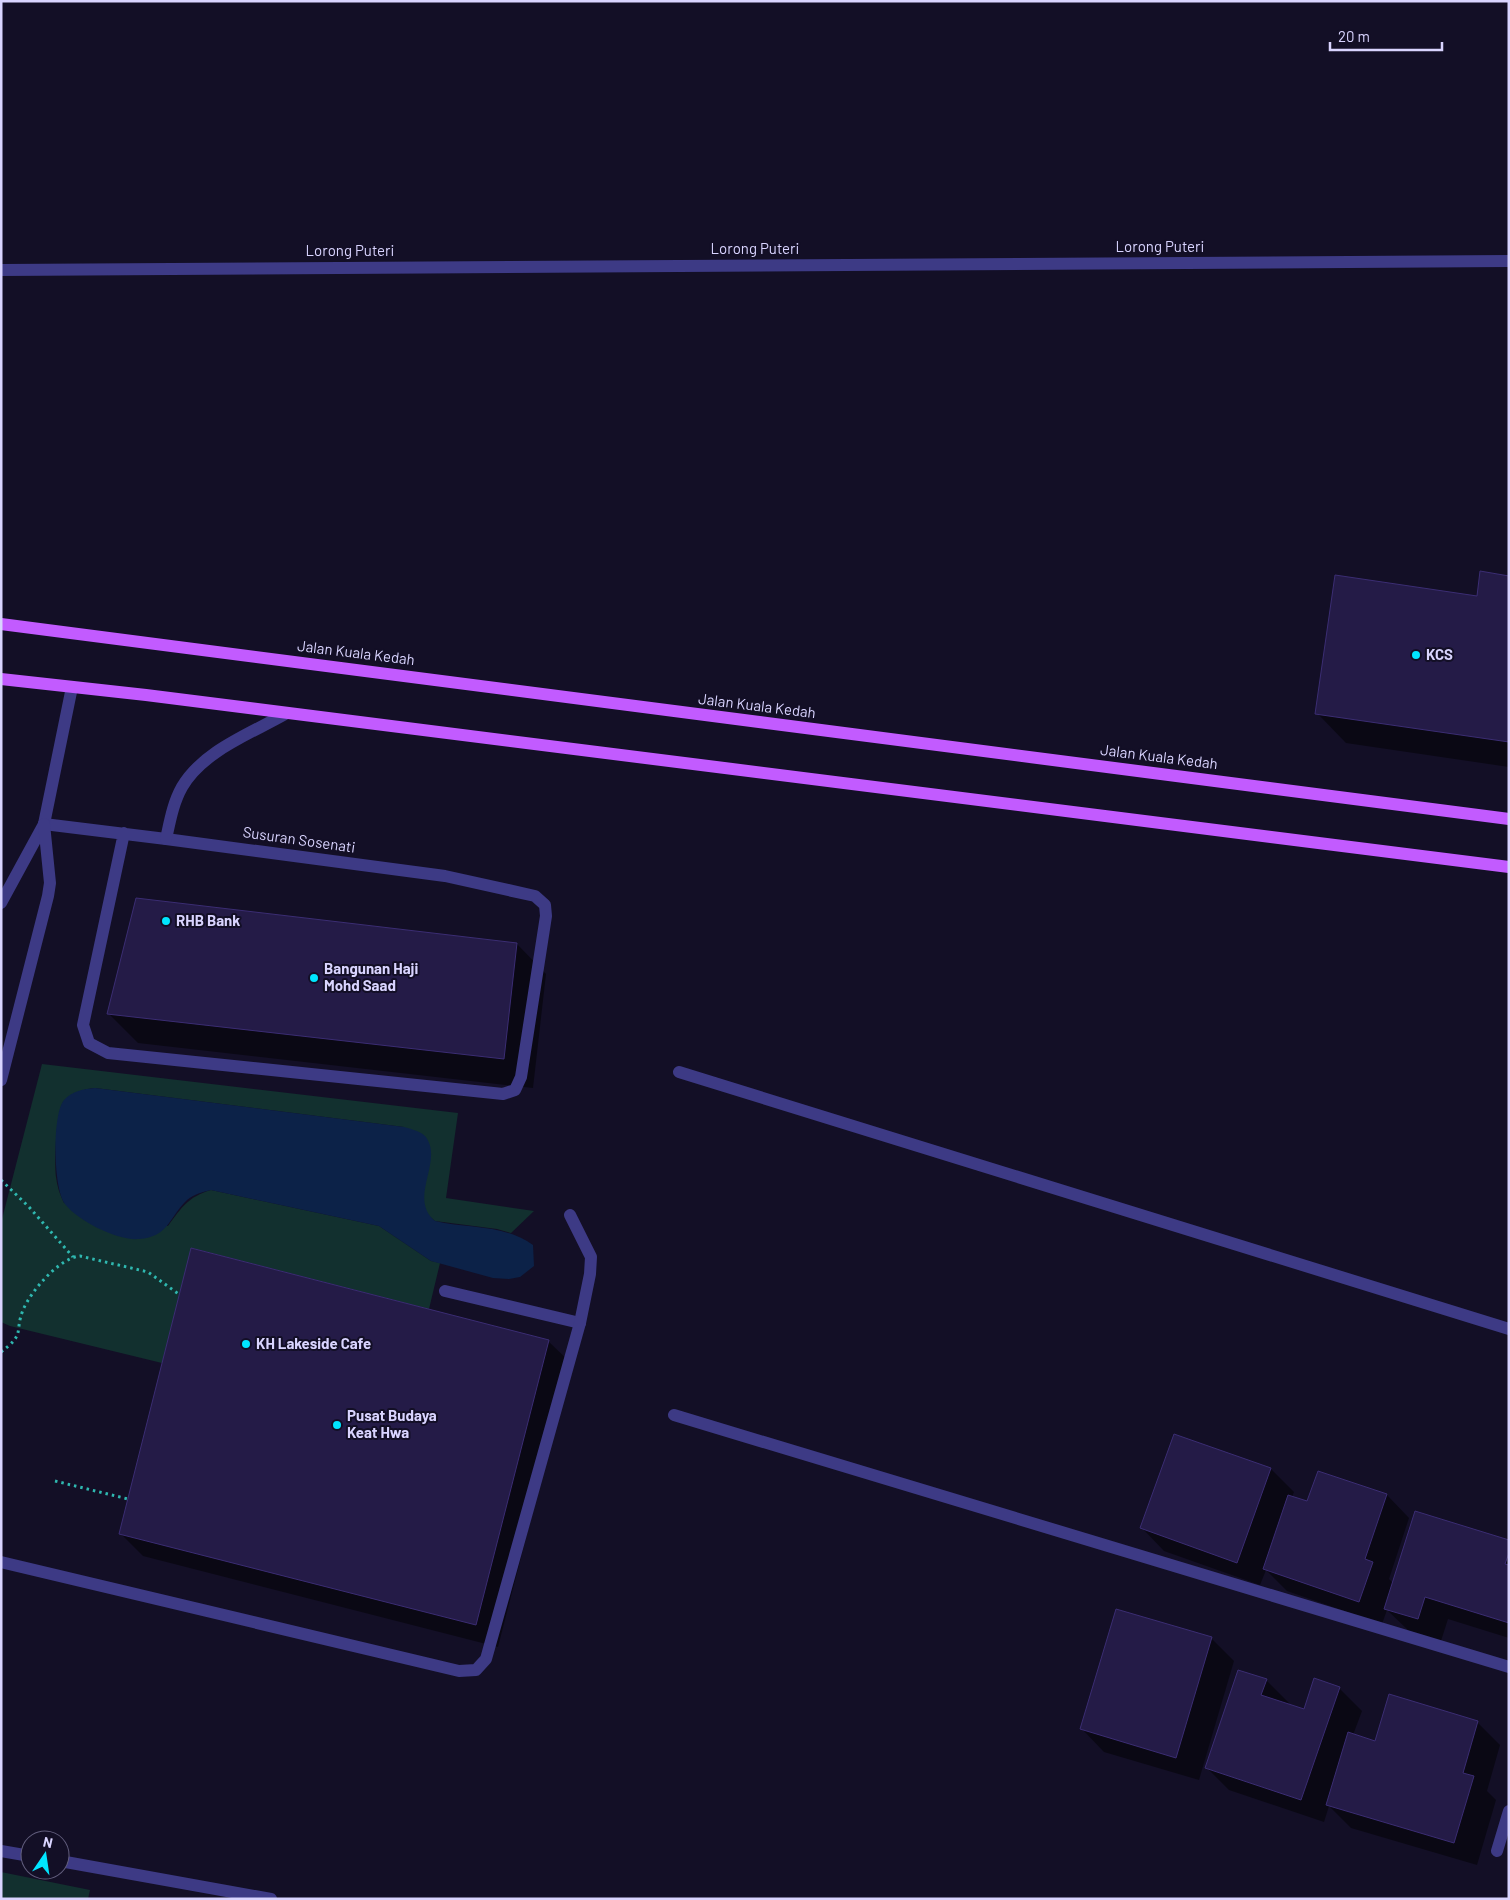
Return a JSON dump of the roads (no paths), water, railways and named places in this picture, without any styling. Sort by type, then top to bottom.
[{"type":"main road","name":"Jalan Kuala Kedah","points":[[1,624],[1509,819]]},
{"type":"main road","points":[[1,679],[1509,866]]},
{"type":"street","name":"Lorong Puteri","points":[[1,270],[1509,261]]},
{"type":"street","points":[[1,903],[44,824],[72,687]]},
{"type":"street","points":[[166,839],[173,807],[181,788],[192,773],[207,758],[285,714]]},
{"type":"street","points":[[1,1080],[48,896],[50,883],[44,824]]},
{"type":"street","name":"Susuran Sosenati","points":[[44,824],[124,833],[445,876],[535,896],[545,904],[546,916],[521,1077],[515,1090],[503,1094],[108,1053],[89,1043],[83,1025],[124,833]]},
{"type":"street","points":[[679,1072],[1509,1329]]},
{"type":"street","points":[[1,1562],[459,1671],[476,1670],[486,1659],[580,1322],[590,1274],[591,1257],[570,1215]]},
{"type":"street","points":[[445,1291],[580,1322]]},
{"type":"street","points":[[674,1415],[1509,1667]]},
{"type":"street","points":[[1497,1851],[1509,1811]]},
{"type":"street","points":[[1,1851],[20,1854]]},
{"type":"street","points":[[70,1863],[271,1899]]},
{"type":"water","points":[[95,1088],[404,1127],[418,1131],[425,1136],[430,1146],[430,1167],[424,1201],[427,1212],[435,1221],[498,1230],[522,1238],[533,1245],[534,1266],[520,1277],[509,1279],[493,1278],[431,1261],[379,1226],[211,1190],[187,1200],[163,1230],[149,1237],[130,1239],[99,1229],[79,1217],[65,1204],[61,1196],[56,1168],[57,1120],[60,1108],[64,1100],[71,1094]]},
{"type":"place","name":"KCS","points":[[1416,655]]},
{"type":"place","name":"RHB Bank","points":[[166,921]]},
{"type":"place","name":"Bangunan Haji Mohd Saad","points":[[314,978]]},
{"type":"place","name":"KH Lakeside Cafe","points":[[246,1344]]},
{"type":"place","name":"Pusat Budaya Keat Hwa","points":[[337,1425]]}]
